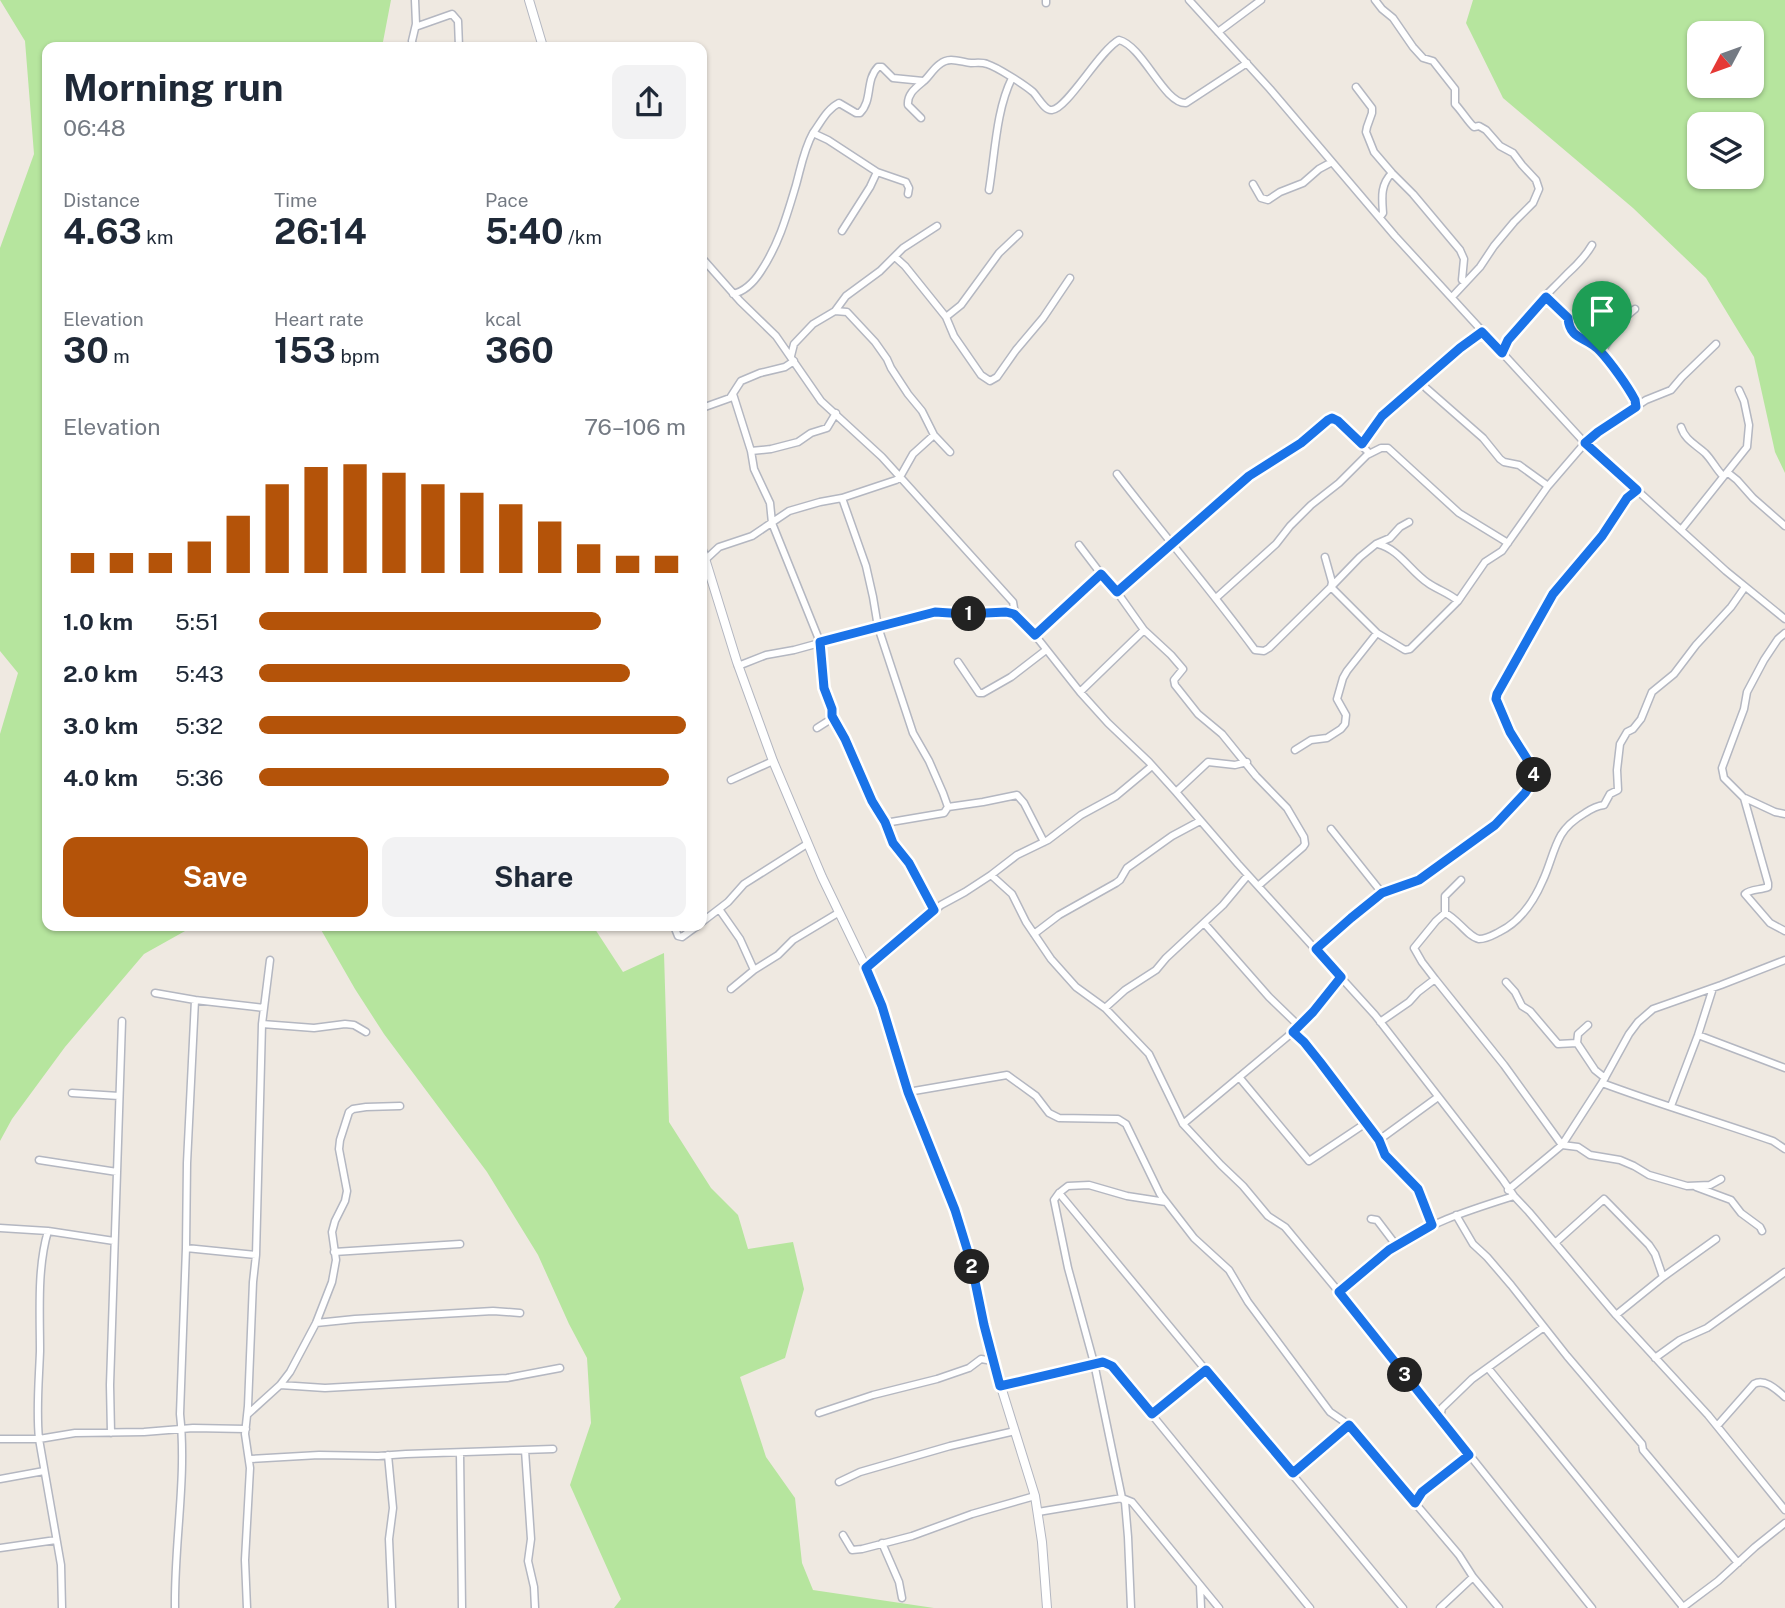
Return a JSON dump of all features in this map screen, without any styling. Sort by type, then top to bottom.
[{"type":"street","points":[[412,42],[416,24],[415,0]]},
{"type":"street","points":[[529,0],[542,42]]},
{"type":"street","points":[[1189,0],[1247,63],[1395,236],[1585,443],[1745,587],[1785,619]]},
{"type":"street","points":[[1218,32],[1261,0]]},
{"type":"street","points":[[1375,0],[1393,18],[1423,58],[1433,61],[1455,89],[1455,104],[1469,119],[1470,124],[1486,130],[1500,146],[1513,153],[1536,180],[1539,189],[1533,204],[1514,222],[1480,267],[1452,297]]},
{"type":"street","points":[[416,24],[418,26],[452,14],[458,21],[459,42]]},
{"type":"street","points":[[921,118],[908,105],[910,95],[940,63],[952,60],[988,64],[1033,92],[1052,110],[1072,93],[1115,43],[1123,40],[1173,99],[1181,104],[1247,63]]},
{"type":"street","points":[[733,294],[741,292],[756,278],[778,241],[807,144],[823,117],[839,103],[860,113],[869,96],[871,78],[878,67],[882,67],[893,78],[923,81]]},
{"type":"street","points":[[989,190],[1000,114],[1012,78]]},
{"type":"street","points":[[1356,87],[1372,108],[1373,113],[1366,132],[1374,152],[1460,250],[1464,259],[1462,279],[1465,283]]},
{"type":"street","points":[[813,133],[877,172],[906,182],[908,194]]},
{"type":"street","points":[[1253,184],[1261,198],[1268,200],[1303,183],[1332,162]]},
{"type":"street","points":[[842,231],[877,172]]},
{"type":"street","points":[[1380,217],[1383,213],[1381,193],[1386,178],[1392,173]]},
{"type":"street","points":[[707,406],[724,401],[733,394],[741,381],[785,367],[793,359],[794,344],[813,324],[835,311],[846,296],[880,271],[909,243],[937,226]]},
{"type":"street","points":[[946,317],[955,312],[999,253],[1019,234]]},
{"type":"street","points":[[1502,353],[1508,340],[1592,246]]},
{"type":"street","points":[[895,257],[946,317],[954,336],[981,375],[990,381],[997,377],[1016,349],[1043,318],[1070,278]]},
{"type":"street","points":[[707,264],[783,345],[821,401],[882,457],[1013,603],[1014,614]]},
{"type":"street","points":[[740,301],[741,292]]},
{"type":"street","points":[[1546,297],[1568,318],[1568,327],[1579,339],[1585,340],[1602,353],[1632,395],[1636,407]]},
{"type":"street","points":[[841,302],[846,312],[875,342],[922,411],[934,435],[950,452]]},
{"type":"street","points":[[1602,353],[1614,328],[1634,309]]},
{"type":"street","points":[[835,311],[846,312]]},
{"type":"street","points":[[1362,444],[1382,416],[1482,332]]},
{"type":"street","points":[[783,345],[794,344]]},
{"type":"street","points":[[1331,587],[1377,632],[1405,650],[1410,649],[1458,601],[1485,562],[1502,551],[1527,513],[1585,443],[1646,400],[1673,388],[1716,344]]},
{"type":"street","points":[[1423,379],[1426,388],[1483,438],[1500,459],[1519,465],[1548,486]]},
{"type":"street","points":[[1681,530],[1748,444],[1749,425],[1739,390]]},
{"type":"street","points":[[733,394],[754,469],[770,503],[772,523],[820,642],[824,688],[832,716],[893,843],[909,863],[934,910]]},
{"type":"street","points":[[751,451],[798,442],[811,433],[827,428],[836,413]]},
{"type":"street","points":[[1117,592],[1249,476],[1301,443],[1328,420],[1332,418],[1338,421],[1369,453]]},
{"type":"street","points":[[1681,427],[1688,440],[1725,474],[1738,480],[1753,498],[1785,526]]},
{"type":"street","points":[[707,558],[719,547],[752,536],[789,511],[891,482],[900,477],[914,454],[934,435]]},
{"type":"street","points":[[1216,598],[1276,544],[1311,505],[1339,483],[1369,453],[1381,448],[1388,449],[1459,513],[1508,543]]},
{"type":"street","points":[[1117,474],[1255,650],[1259,651],[1269,648],[1360,557],[1409,522]]},
{"type":"street","points":[[1316,949],[1382,893],[1419,880],[1495,825],[1525,793],[1534,779],[1534,770],[1510,732],[1496,699],[1497,694],[1553,594],[1602,536],[1627,498],[1637,490]]},
{"type":"street","points":[[842,498],[866,566],[878,627],[913,733],[929,761],[948,807]]},
{"type":"street","points":[[1376,544],[1382,544],[1395,553],[1426,582],[1458,601]]},
{"type":"street","points":[[1079,545],[1143,630],[1183,669],[1173,682],[1198,715],[1222,734],[1256,776],[1287,808],[1305,841],[1303,848],[1258,886]]},
{"type":"street","points":[[1325,557],[1331,587]]},
{"type":"street","points":[[707,566],[738,666],[773,761],[807,844],[882,1006],[908,1092],[955,1210],[971,1262],[993,1361],[1035,1496],[1047,1608]]},
{"type":"street","points":[[1035,635],[1101,574]]},
{"type":"street","points":[[1445,914],[1459,922],[1475,939],[1487,938],[1507,929],[1522,915],[1543,881],[1560,836],[1566,828],[1593,808],[1604,805],[1609,795],[1618,790],[1620,744],[1627,732],[1641,719],[1652,692],[1674,674],[1745,587]]},
{"type":"street","points":[[1006,612],[1013,603]]},
{"type":"street","points":[[738,666],[766,655],[935,612],[1014,614],[1035,635],[1080,692],[1176,792],[1380,1022],[1508,1190],[1717,1426],[1785,1510]]},
{"type":"street","points":[[1080,692],[1143,630]]},
{"type":"street","points":[[1295,750],[1311,740],[1327,738],[1345,724],[1346,715],[1337,699],[1343,678],[1377,632]]},
{"type":"street","points":[[1785,633],[1764,660],[1747,692],[1744,709],[1721,768],[1724,778],[1744,798],[1774,812],[1785,814]]},
{"type":"street","points":[[958,662],[979,693],[983,693],[1011,677],[1046,650]]},
{"type":"street","points":[[817,729],[832,716]]},
{"type":"street","points":[[731,780],[773,761]]},
{"type":"street","points":[[1176,792],[1208,762],[1235,765],[1247,762]]},
{"type":"street","points":[[866,968],[941,905],[991,875],[1017,855],[1044,842],[1081,815],[1116,796],[1152,766]]},
{"type":"street","points":[[885,822],[944,813],[948,807],[1017,795],[1044,842]]},
{"type":"street","points":[[1744,798],[1768,883],[1768,887],[1745,894],[1770,923],[1785,931]]},
{"type":"street","points":[[1034,934],[1059,915],[1120,880],[1126,868],[1172,836],[1200,821]]},
{"type":"street","points":[[1331,829],[1382,893]]},
{"type":"street","points":[[707,918],[728,902],[744,884],[807,844]]},
{"type":"street","points":[[991,875],[1012,894],[1044,951],[1071,981],[1105,1008],[1149,1054],[1183,1124],[1268,1216],[1285,1227],[1592,1608]]},
{"type":"street","points":[[1105,1008],[1125,990],[1156,970],[1248,876]]},
{"type":"street","points":[[1445,914],[1445,895],[1461,880]]},
{"type":"street","points":[[719,909],[740,939],[754,970]]},
{"type":"street","points":[[731,989],[778,955],[793,940],[838,913]]},
{"type":"street","points":[[1445,914],[1414,948],[1562,1145],[1578,1147],[1590,1155],[1620,1160],[1649,1175],[1687,1186],[1710,1185],[1721,1179]]},
{"type":"street","points":[[1204,923],[1296,1029],[1379,1140],[1385,1155],[1418,1189],[1432,1225]]},
{"type":"street","points":[[676,931],[678,936],[682,937],[690,931]]},
{"type":"street","points":[[247,1608],[245,1560],[250,1459],[246,1429],[256,1255],[262,1024],[270,960]]},
{"type":"street","points":[[1508,1190],[1562,1145],[1629,1034],[1643,1017],[1653,1009],[1785,960]]},
{"type":"street","points":[[1183,1124],[1296,1029],[1341,977]]},
{"type":"street","points":[[1380,1022],[1409,1002],[1435,979]]},
{"type":"street","points":[[1506,982],[1522,1006],[1530,1011],[1558,1044],[1577,1043]]},
{"type":"street","points":[[1671,1106],[1713,988]]},
{"type":"street","points":[[155,993],[264,1008]]},
{"type":"street","points":[[175,1608],[187,1163],[195,1000]]},
{"type":"street","points":[[111,1433],[110,1385],[122,1021]]},
{"type":"street","points":[[262,1024],[314,1028],[345,1024],[354,1025],[366,1032]]},
{"type":"street","points":[[1588,1025],[1578,1034],[1577,1043],[1603,1080],[1622,1092],[1773,1141],[1785,1149]]},
{"type":"street","points":[[1698,1035],[1785,1068]]},
{"type":"street","points":[[908,1092],[1007,1075],[1036,1096],[1049,1113],[1059,1118],[1118,1119],[1128,1126],[1166,1202],[1194,1238],[1229,1269],[1248,1302],[1330,1412],[1349,1425],[1459,1555],[1499,1608]]},
{"type":"street","points":[[1239,1077],[1309,1161],[1366,1123]]},
{"type":"street","points":[[72,1093],[119,1096]]},
{"type":"street","points":[[1379,1140],[1438,1097]]},
{"type":"street","points":[[248,1415],[290,1372],[316,1324],[332,1282],[335,1271],[332,1232],[347,1191],[339,1149],[349,1112],[366,1107],[400,1106]]},
{"type":"street","points":[[39,1160],[117,1172]]},
{"type":"street","points":[[1131,1608],[1125,1502],[1054,1200],[1068,1186],[1088,1185],[1127,1196],[1166,1202]]},
{"type":"street","points":[[1694,1186],[1731,1200],[1741,1213],[1762,1231]]},
{"type":"street","points":[[1059,1193],[1403,1608]]},
{"type":"street","points":[[1339,1292],[1396,1245],[1432,1225],[1514,1196]]},
{"type":"street","points":[[1555,1243],[1604,1199],[1649,1245],[1663,1277]]},
{"type":"street","points":[[1456,1215],[1473,1244],[1487,1256],[1738,1563]]},
{"type":"street","points":[[1371,1219],[1377,1220],[1396,1245]]},
{"type":"street","points":[[0,1228],[48,1231],[114,1241]]},
{"type":"street","points":[[48,1231],[40,1274],[39,1439],[61,1565],[62,1608]]},
{"type":"street","points":[[1616,1315],[1716,1239]]},
{"type":"street","points":[[334,1252],[460,1244]]},
{"type":"street","points":[[186,1248],[256,1255]]},
{"type":"street","points":[[1655,1358],[1680,1340],[1707,1328],[1785,1272]]},
{"type":"street","points":[[316,1324],[355,1319],[493,1311],[520,1313]]},
{"type":"street","points":[[1440,1418],[1442,1408],[1472,1379],[1544,1327]]},
{"type":"street","points":[[819,1413],[873,1395],[937,1379],[969,1368],[981,1359],[993,1361]]},
{"type":"street","points":[[1000,1386],[1094,1363],[1103,1362],[1112,1366],[1310,1608]]},
{"type":"street","points":[[280,1385],[325,1388],[507,1378],[560,1368]]},
{"type":"street","points":[[1488,1368],[1683,1608],[1785,1523]]},
{"type":"street","points":[[1152,1414],[1206,1370]]},
{"type":"street","points":[[1717,1426],[1759,1381],[1785,1396]]},
{"type":"street","points":[[1293,1473],[1349,1425]]},
{"type":"street","points":[[0,1439],[39,1439],[75,1433],[144,1432],[181,1428],[246,1429]]},
{"type":"street","points":[[839,1482],[860,1472],[950,1446],[1015,1431]]},
{"type":"street","points":[[250,1459],[553,1449]]},
{"type":"street","points":[[525,1450],[531,1539],[528,1561],[534,1587],[535,1608]]},
{"type":"street","points":[[460,1453],[462,1608]]},
{"type":"street","points":[[388,1455],[393,1508],[388,1539],[392,1608]]},
{"type":"street","points":[[1415,1503],[1422,1492],[1469,1455]]},
{"type":"street","points":[[0,1479],[44,1471]]},
{"type":"street","points":[[843,1535],[852,1549],[862,1549],[912,1536],[972,1514],[1035,1496]]},
{"type":"street","points":[[1038,1512],[1122,1498],[1132,1502],[1219,1608]]},
{"type":"street","points":[[0,1549],[56,1540]]},
{"type":"street","points":[[882,1543],[902,1598]]},
{"type":"street","points":[[1440,1608],[1473,1577]]},
{"type":"street","points":[[1200,1584],[1201,1608]]},
{"type":"green space","points":[[0,0],[391,0],[383,42],[42,42],[42,931],[185,931],[144,954],[65,1047],[12,1119],[0,1141],[0,734],[18,673],[0,651],[0,248],[34,154],[25,41]]},
{"type":"green space","points":[[1473,0],[1785,0],[1785,473],[1775,452],[1754,357],[1706,278],[1633,208],[1503,98],[1466,23]]},
{"type":"green space","points":[[322,931],[596,931],[623,972],[664,953],[669,1122],[711,1188],[738,1215],[748,1249],[793,1242],[804,1289],[785,1358],[740,1377],[766,1457],[795,1498],[802,1563],[813,1590],[934,1608],[614,1608],[621,1599],[570,1485],[591,1423],[587,1358],[538,1255],[487,1172],[384,1034]]},
{"type":"route","points":[[1546,297],[1568,318],[1568,327],[1579,339],[1585,340],[1602,353],[1632,395],[1636,407],[1585,443],[1637,490],[1627,498],[1602,536],[1553,594],[1497,694],[1496,699],[1510,732],[1534,770],[1534,779],[1525,793],[1495,825],[1419,880],[1382,893],[1316,949],[1341,977],[1293,1032],[1320,1062],[1379,1140],[1385,1155],[1418,1189],[1432,1225],[1389,1250],[1339,1292],[1469,1455],[1422,1492],[1415,1503],[1349,1425],[1293,1473],[1206,1370],[1152,1414],[1112,1366],[1103,1362],[1000,1386],[971,1262],[955,1210],[908,1092],[882,1006],[866,968],[934,910],[909,863],[893,843],[832,716],[824,688],[820,642],[935,612],[1006,612],[1014,614],[1035,635],[1101,574],[1117,592],[1249,476],[1301,443],[1323,423],[1335,419],[1362,444],[1382,416],[1472,338],[1482,332],[1502,353],[1508,340],[1546,297]]}]
